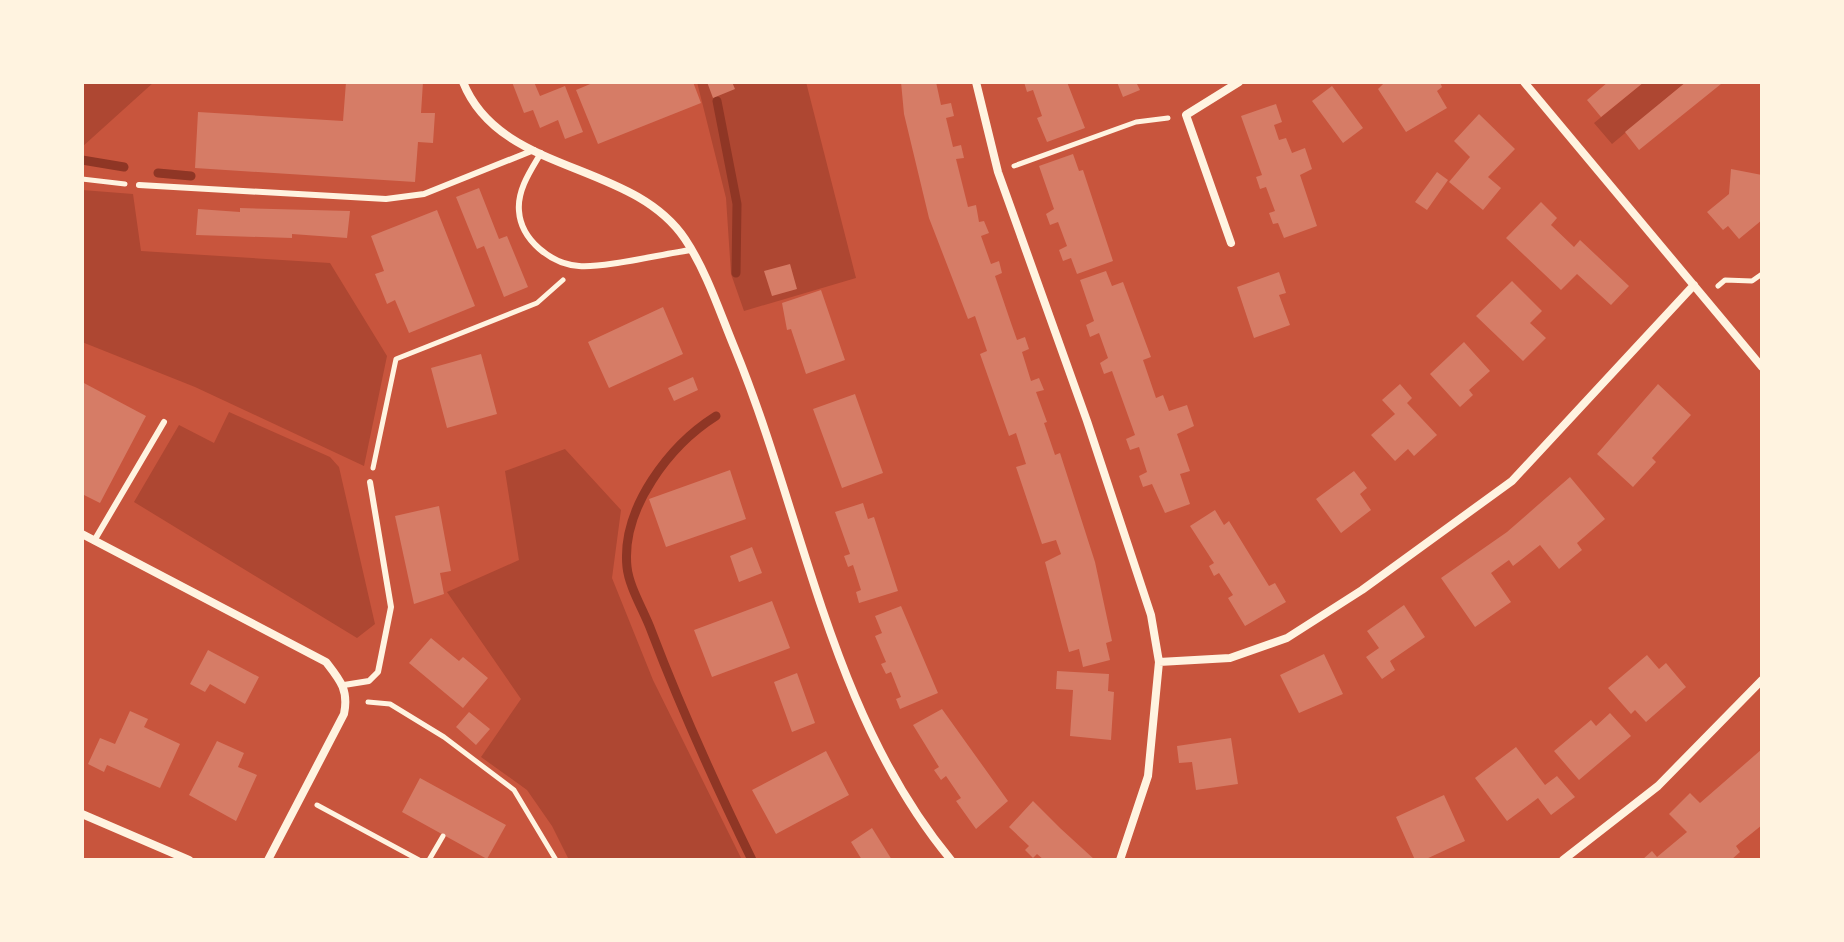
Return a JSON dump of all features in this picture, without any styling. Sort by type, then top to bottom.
[{"type":"street","points":[[463,82],[488,123],[537,151],[640,201],[671,223],[691,250],[745,374],[855,700],[896,777],[951,860]]},
{"type":"street","points":[[976,82],[998,172],[1146,600],[1159,662],[1148,776],[1120,860]]},
{"type":"street","points":[[1231,243],[1186,115],[1239,82]]},
{"type":"street","points":[[1524,82],[1762,367]]},
{"type":"street","points":[[1159,662],[1230,658],[1287,638],[1362,590],[1512,481],[1694,285]]},
{"type":"street","points":[[82,534],[326,662],[344,685],[347,700],[344,714],[268,860]]},
{"type":"street","points":[[1563,860],[1658,786],[1762,680]]},
{"type":"street","points":[[82,814],[189,860]]},
{"type":"lane","points":[[139,185],[386,199],[424,194],[537,151]]},
{"type":"lane","points":[[537,151],[523,185],[519,211],[528,237],[550,257],[579,266],[691,250]]},
{"type":"lane","points":[[94,541],[164,422]]},
{"type":"lane","points":[[344,685],[369,681],[378,672],[391,607],[370,482]]},
{"type":"path","points":[[998,172],[1136,122],[1186,115]]},
{"type":"path","points":[[82,179],[139,185]]},
{"type":"path","points":[[370,482],[396,359],[537,303],[579,266]]},
{"type":"path","points":[[1752,281],[1762,274]]},
{"type":"path","points":[[1705,298],[1725,280],[1762,283]]},
{"type":"path","points":[[347,700],[390,704],[444,737],[514,790],[556,860]]},
{"type":"path","points":[[302,797],[419,860]]},
{"type":"path","points":[[429,860],[443,836]]},
{"type":"shaded area","points":[[82,82],[154,82],[82,147]]},
{"type":"shaded area","points":[[697,82],[806,82],[856,278],[744,311],[731,274],[726,198]]},
{"type":"shaded area","points":[[1644,82],[1686,82],[1612,144],[1594,123]]},
{"type":"shaded area","points":[[82,190],[133,194],[141,251],[330,263],[387,356],[364,466],[195,387],[82,342]]},
{"type":"shaded area","points":[[229,412],[330,457],[339,467],[375,624],[357,638],[134,502],[179,425],[214,443]]},
{"type":"shaded area","points":[[565,449],[621,510],[612,578],[653,680],[742,860],[569,860],[552,826],[527,790],[481,757],[521,699],[447,592],[519,560],[505,471]]},
{"type":"building","points":[[346,82],[423,82],[421,113],[435,113],[433,143],[418,142],[415,182],[195,168],[198,112],[343,121]]},
{"type":"building","points":[[512,82],[534,82],[540,96],[565,86],[583,132],[565,139],[558,120],[540,128],[533,110],[524,113]]},
{"type":"building","points":[[595,82],[693,82],[701,103],[598,144],[576,90]]},
{"type":"building","points":[[707,82],[732,82],[735,89],[713,98]]},
{"type":"building","points":[[901,82],[936,82],[941,105],[951,103],[954,116],[946,118],[953,147],[961,145],[964,158],[956,159],[968,207],[976,205],[979,222],[984,221],[989,233],[981,236],[991,264],[999,261],[1002,273],[995,276],[1017,340],[1025,337],[1029,349],[1022,352],[1031,381],[1039,378],[1044,390],[1036,392],[1047,422],[1044,423],[1055,455],[1060,453],[1095,562],[1112,641],[1106,643],[1110,660],[1083,667],[1079,649],[1069,652],[1045,562],[1061,554],[1056,540],[1042,544],[1016,467],[1026,464],[1016,433],[1009,436],[980,354],[987,351],[975,316],[968,319],[929,218],[904,114]]},
{"type":"building","points":[[1024,82],[1067,82],[1085,128],[1047,142],[1037,118],[1042,116],[1033,90],[1027,92]]},
{"type":"building","points":[[1117,82],[1136,82],[1140,90],[1123,97]]},
{"type":"building","points":[[1385,82],[1440,82],[1442,87],[1437,91],[1447,108],[1406,132],[1378,89]]},
{"type":"building","points":[[1608,82],[1644,82],[1601,117],[1587,100]]},
{"type":"building","points":[[1686,82],[1721,84],[1639,150],[1625,132]]},
{"type":"building","points":[[1332,86],[1363,128],[1343,143],[1312,101]]},
{"type":"building","points":[[1276,104],[1282,122],[1274,125],[1279,140],[1286,138],[1292,153],[1305,148],[1312,169],[1300,175],[1317,226],[1284,238],[1278,223],[1273,224],[1269,213],[1275,211],[1266,187],[1260,189],[1256,177],[1262,175],[1241,116]]},
{"type":"building","points":[[1479,114],[1515,149],[1488,177],[1501,188],[1483,210],[1449,182],[1470,157],[1454,141]]},
{"type":"building","points":[[1073,154],[1079,171],[1083,170],[1113,261],[1077,274],[1071,258],[1063,261],[1059,250],[1067,246],[1058,222],[1050,225],[1046,214],[1054,209],[1039,166]]},
{"type":"building","points":[[1731,169],[1762,175],[1762,220],[1739,239],[1728,226],[1723,230],[1707,212],[1729,194]]},
{"type":"building","points":[[1437,172],[1448,180],[1427,210],[1415,202]]},
{"type":"building","points":[[479,188],[499,239],[507,236],[528,287],[504,297],[484,246],[477,249],[456,197]]},
{"type":"building","points":[[1541,202],[1557,218],[1551,225],[1574,247],[1580,240],[1629,286],[1611,305],[1577,274],[1561,290],[1506,238]]},
{"type":"building","points":[[240,208],[350,211],[347,238],[292,234],[292,238],[196,235],[198,209],[240,212]]},
{"type":"building","points":[[437,210],[475,306],[409,333],[395,300],[387,304],[375,274],[384,271],[371,236]]},
{"type":"building","points":[[790,264],[797,289],[772,296],[764,271]]},
{"type":"building","points":[[1106,271],[1112,286],[1123,282],[1151,357],[1143,360],[1156,398],[1163,395],[1169,411],[1187,405],[1194,426],[1177,434],[1190,471],[1180,474],[1190,504],[1165,513],[1152,484],[1143,487],[1139,476],[1147,472],[1139,447],[1130,450],[1126,439],[1135,435],[1112,371],[1104,374],[1100,363],[1108,358],[1099,333],[1090,337],[1086,325],[1094,321],[1080,280]]},
{"type":"building","points":[[1279,272],[1286,293],[1279,295],[1290,325],[1254,338],[1237,287]]},
{"type":"building","points":[[1512,281],[1542,311],[1530,323],[1546,338],[1523,361],[1476,316]]},
{"type":"building","points":[[821,290],[845,360],[806,374],[791,329],[787,330],[782,303]]},
{"type":"building","points":[[663,307],[683,354],[609,388],[588,342]]},
{"type":"building","points":[[1464,342],[1490,371],[1469,390],[1473,395],[1460,407],[1430,374]]},
{"type":"building","points":[[481,354],[497,414],[447,428],[431,368]]},
{"type":"building","points":[[693,377],[698,390],[674,401],[668,388]]},
{"type":"building","points":[[82,382],[146,416],[100,503],[82,494]]},
{"type":"building","points":[[1400,384],[1412,398],[1407,403],[1437,435],[1414,456],[1408,449],[1395,461],[1371,435],[1395,414],[1382,400]]},
{"type":"building","points":[[1658,384],[1691,415],[1652,458],[1656,462],[1633,487],[1597,454]]},
{"type":"building","points":[[855,394],[883,473],[842,488],[813,409]]},
{"type":"building","points":[[730,470],[746,519],[666,547],[649,499]]},
{"type":"building","points":[[1354,471],[1367,488],[1360,494],[1371,510],[1341,533],[1316,499]]},
{"type":"building","points":[[1570,477],[1605,519],[1577,543],[1582,550],[1559,569],[1540,545],[1513,566],[1509,560],[1491,573],[1511,602],[1475,627],[1441,578],[1507,532]]},
{"type":"building","points":[[863,503],[868,519],[874,517],[898,591],[859,603],[856,592],[861,590],[853,565],[848,567],[844,556],[850,554],[835,512]]},
{"type":"building","points":[[439,506],[451,571],[440,573],[444,594],[414,604],[395,516]]},
{"type":"building","points":[[1215,510],[1224,525],[1229,521],[1269,586],[1275,583],[1286,602],[1245,626],[1228,598],[1233,595],[1219,573],[1214,576],[1209,566],[1214,563],[1190,526]]},
{"type":"building","points":[[752,547],[762,573],[739,582],[730,556]]},
{"type":"building","points":[[772,601],[790,648],[712,677],[694,630]]},
{"type":"building","points":[[1404,605],[1425,637],[1390,661],[1395,670],[1382,679],[1366,657],[1379,648],[1367,631]]},
{"type":"building","points":[[901,606],[938,693],[900,709],[896,699],[901,697],[891,672],[886,674],[881,664],[886,662],[875,636],[882,633],[875,616]]},
{"type":"building","points":[[431,638],[459,661],[463,657],[488,678],[463,708],[409,663]]},
{"type":"building","points":[[208,650],[259,677],[245,704],[210,684],[205,692],[190,684]]},
{"type":"building","points":[[1324,654],[1343,694],[1299,713],[1280,675]]},
{"type":"building","points":[[1647,655],[1659,669],[1666,663],[1686,687],[1646,722],[1635,710],[1631,714],[1608,688]]},
{"type":"building","points":[[1057,671],[1109,674],[1108,691],[1114,692],[1111,740],[1070,736],[1073,690],[1056,689]]},
{"type":"building","points":[[797,673],[815,723],[792,732],[774,682]]},
{"type":"building","points":[[942,709],[1008,801],[976,829],[956,801],[961,798],[946,776],[941,780],[934,770],[939,767],[913,725]]},
{"type":"building","points":[[130,711],[148,719],[144,727],[180,744],[160,788],[107,765],[104,772],[88,764],[100,738],[115,744]]},
{"type":"building","points":[[469,712],[490,729],[476,745],[456,727]]},
{"type":"building","points":[[1610,713],[1631,736],[1579,780],[1554,751],[1591,720],[1596,726]]},
{"type":"building","points":[[1231,738],[1238,784],[1196,790],[1192,762],[1179,763],[1177,746]]},
{"type":"building","points":[[217,741],[244,753],[238,767],[257,775],[236,821],[189,795]]},
{"type":"building","points":[[1516,747],[1545,785],[1557,776],[1575,797],[1551,815],[1538,798],[1507,821],[1475,778]]},
{"type":"building","points":[[1762,749],[1762,825],[1736,846],[1740,852],[1731,860],[1642,860],[1652,851],[1657,857],[1687,832],[1669,814],[1690,793],[1700,803]]},
{"type":"building","points":[[826,751],[849,795],[776,834],[752,790]]},
{"type":"building","points":[[420,778],[506,825],[487,859],[402,812]]},
{"type":"building","points":[[1444,795],[1465,841],[1424,860],[1415,860],[1396,817]]},
{"type":"building","points":[[1033,801],[1095,860],[1044,860],[1037,854],[1033,858],[1025,850],[1029,846],[1009,827]]},
{"type":"building","points":[[872,828],[892,860],[862,860],[851,842]]},
{"type":"waterway","points":[[717,101],[737,204],[736,273]]},
{"type":"waterway","points":[[82,160],[124,167]]},
{"type":"waterway","points":[[158,173],[191,176]]},
{"type":"waterway","points":[[716,416],[682,444],[652,480],[632,523],[627,545],[627,567],[686,717],[752,860]]}]
